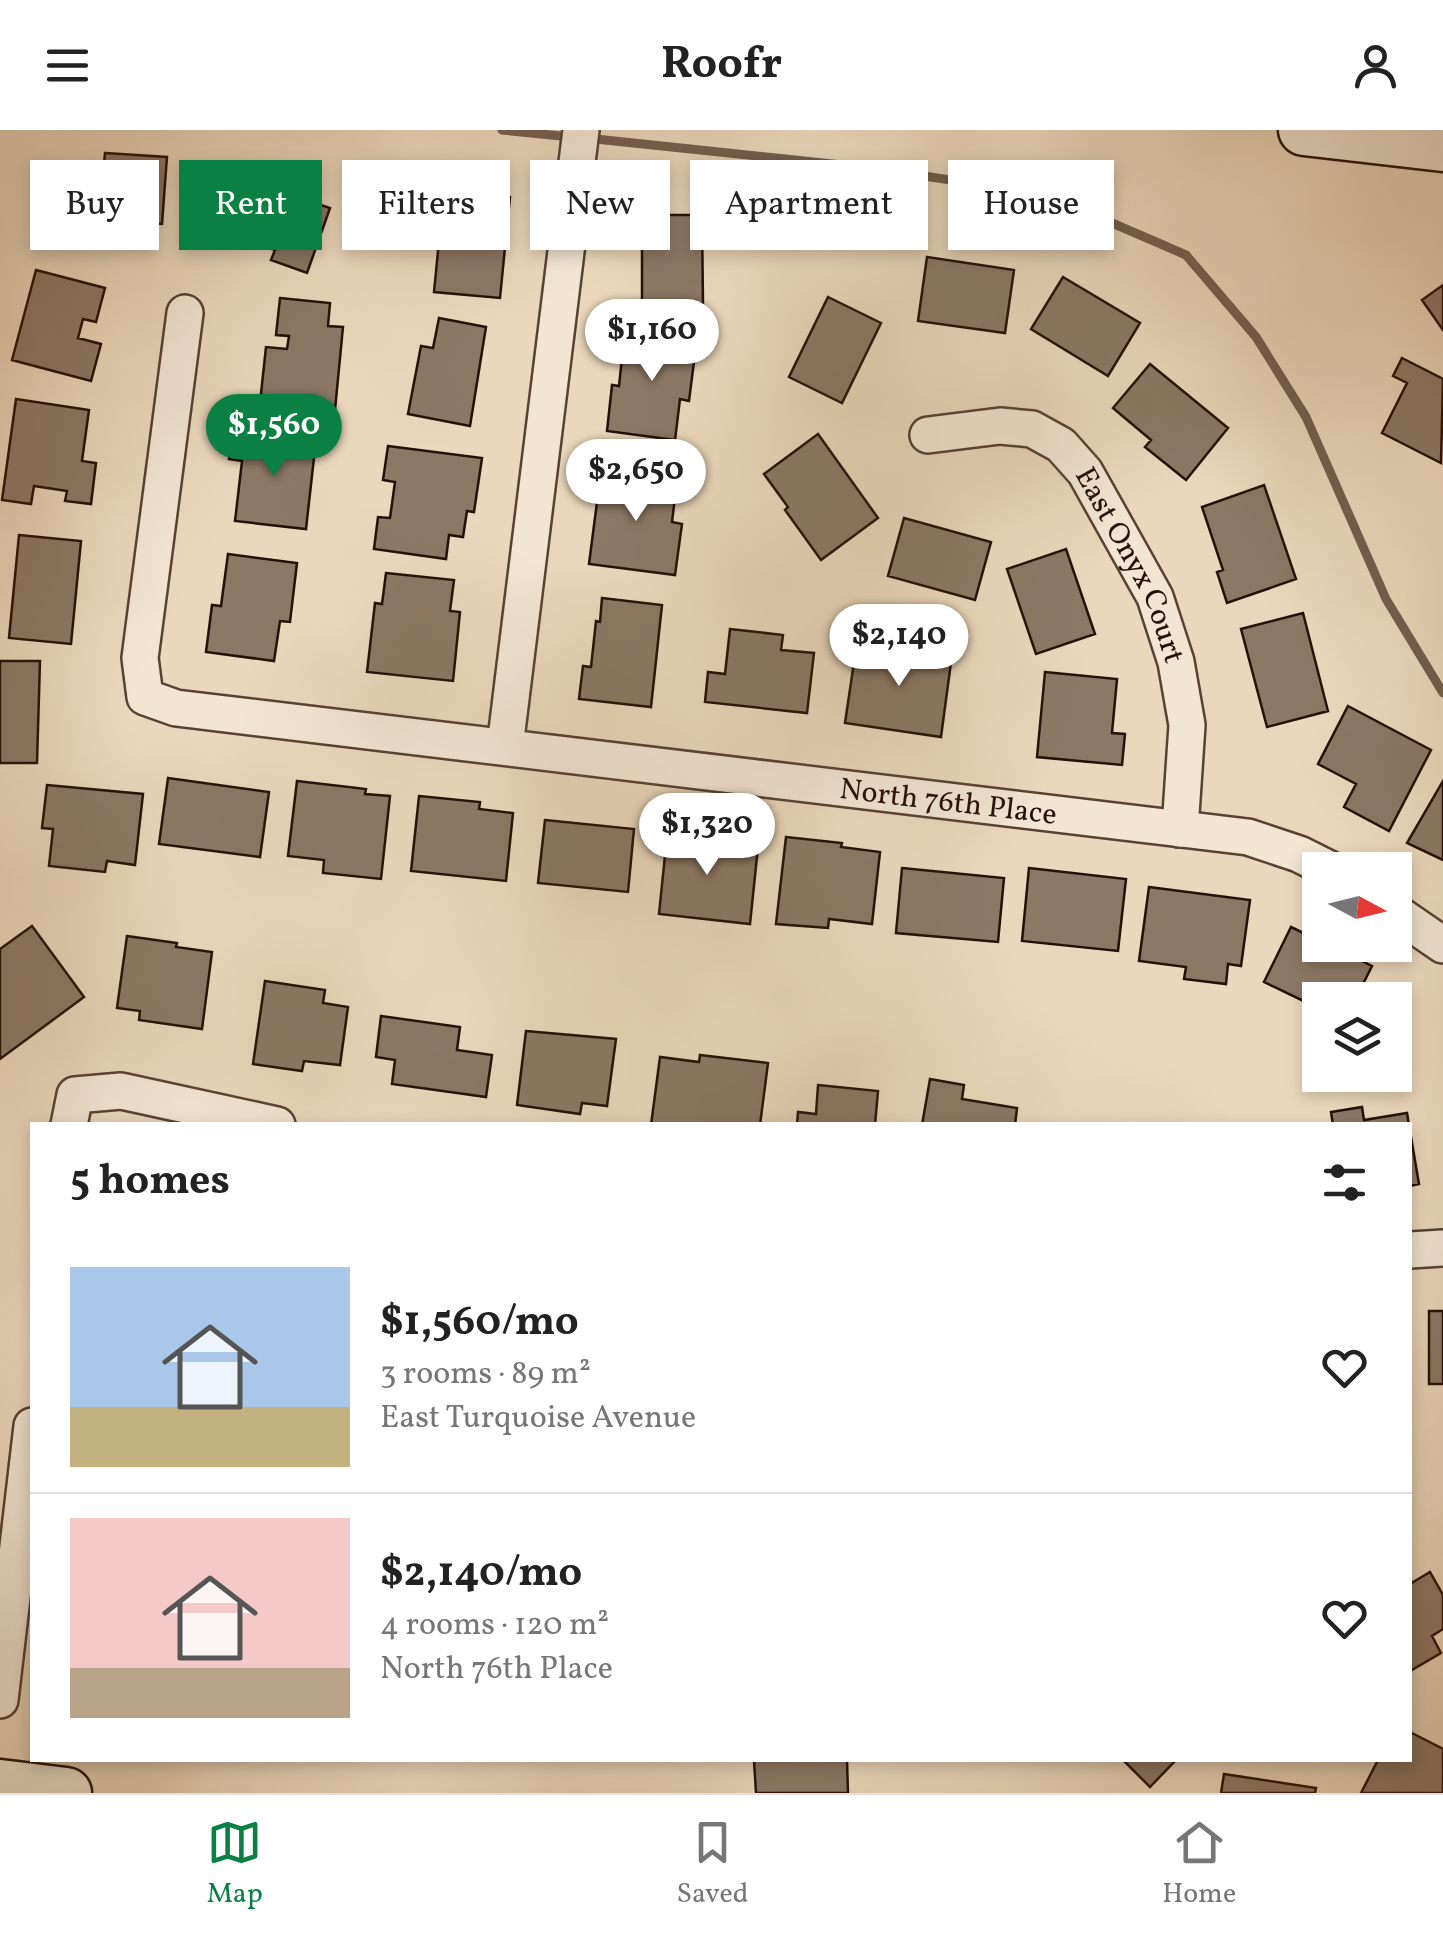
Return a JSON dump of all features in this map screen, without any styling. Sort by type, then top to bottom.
[{"type":"street","points":[[1304,130],[1443,146]]},
{"type":"street","points":[[505,747],[579,144]]},
{"type":"street","name":"North 76th Place","points":[[185,313],[140,658],[146,697],[176,708],[1248,837],[1302,856]]},
{"type":"street","name":"East Onyx Court","points":[[928,435],[1000,426],[1032,429],[1061,445],[1085,472],[1155,597],[1176,662],[1187,725],[1180,828]]},
{"type":"street","points":[[1412,923],[1443,944]]},
{"type":"street","points":[[72,1110],[121,1090],[264,1122]]},
{"type":"street","points":[[1412,1250],[1443,1248]]},
{"type":"street","points":[[0,1700],[30,1443]]},
{"type":"street","points":[[0,1785],[66,1793]]},
{"type":"building","points":[[105,153],[167,157],[162,224],[159,160],[104,160]]},
{"type":"building","points":[[322,205],[330,208],[322,231]]},
{"type":"building","points":[[670,215],[690,215],[690,250],[702,250],[703,305],[642,305],[642,250],[670,250]]},
{"type":"building","points":[[275,250],[315,250],[307,273],[271,260]]},
{"type":"building","points":[[438,250],[505,250],[500,298],[434,292]]},
{"type":"building","points":[[927,257],[1014,270],[1005,333],[918,321]]},
{"type":"building","points":[[36,270],[105,288],[96,322],[83,319],[78,338],[101,344],[91,381],[12,360]]},
{"type":"building","points":[[1063,277],[1140,323],[1108,376],[1031,329]]},
{"type":"building","points":[[1443,285],[1443,330],[1422,300]]},
{"type":"building","points":[[828,297],[881,323],[842,403],[789,377]]},
{"type":"building","points":[[280,298],[330,303],[328,326],[343,327],[334,420],[259,412],[266,347],[287,349],[289,336],[276,335]]},
{"type":"building","points":[[439,318],[486,327],[470,426],[408,414],[421,346],[433,348]]},
{"type":"building","points":[[625,330],[697,338],[689,401],[680,399],[675,440],[607,431],[612,385],[619,386]]},
{"type":"building","points":[[1402,358],[1443,379],[1441,463],[1382,433],[1407,383],[1393,376]]},
{"type":"building","points":[[1150,364],[1228,428],[1186,480],[1145,447],[1151,440],[1113,408]]},
{"type":"building","points":[[16,399],[89,410],[82,461],[96,463],[91,504],[65,501],[67,491],[34,486],[31,504],[2,500]]},
{"type":"building","points":[[233,431],[316,440],[306,529],[235,521],[242,461],[229,459]]},
{"type":"building","points":[[818,434],[878,518],[821,560],[764,474]]},
{"type":"building","points":[[388,446],[482,458],[474,512],[467,511],[463,537],[449,535],[446,559],[374,549],[378,517],[390,518],[395,482],[383,480]]},
{"type":"building","points":[[601,471],[677,481],[672,522],[682,524],[675,575],[589,564]]},
{"type":"building","points":[[1264,485],[1296,579],[1227,603],[1217,572],[1223,570],[1202,507]]},
{"type":"building","points":[[904,518],[991,542],[975,600],[888,576]]},
{"type":"building","points":[[19,535],[81,541],[71,644],[9,638]]},
{"type":"building","points":[[1066,549],[1095,634],[1036,654],[1007,569]]},
{"type":"building","points":[[228,554],[297,563],[290,622],[280,621],[274,661],[206,652],[212,605],[221,606]]},
{"type":"building","points":[[386,573],[454,580],[450,611],[460,612],[453,681],[367,672],[375,603],[382,604]]},
{"type":"building","points":[[602,598],[662,605],[651,707],[579,699],[583,666],[591,667]]},
{"type":"building","points":[[1303,613],[1328,711],[1267,727],[1241,629]]},
{"type":"building","points":[[730,629],[783,635],[781,650],[814,653],[807,713],[705,702],[708,672],[725,674]]},
{"type":"building","points":[[857,642],[952,655],[941,737],[845,723]]},
{"type":"building","points":[[0,661],[40,661],[37,763],[0,763]]},
{"type":"building","points":[[1045,672],[1117,679],[1112,733],[1125,734],[1122,765],[1037,757]]},
{"type":"building","points":[[1348,706],[1431,750],[1389,831],[1344,807],[1356,784],[1318,764]]},
{"type":"building","points":[[168,778],[269,792],[260,857],[159,844]]},
{"type":"building","points":[[297,781],[366,789],[365,794],[390,796],[381,879],[323,873],[324,860],[288,856]]},
{"type":"building","points":[[1443,781],[1443,860],[1407,843]]},
{"type":"building","points":[[47,785],[143,794],[135,865],[107,861],[105,872],[49,866],[53,829],[42,828]]},
{"type":"building","points":[[419,796],[480,802],[479,809],[513,813],[506,881],[411,871]]},
{"type":"building","points":[[545,820],[634,829],[628,892],[538,883]]},
{"type":"building","points":[[668,826],[700,830],[698,841],[758,847],[750,924],[659,914]]},
{"type":"building","points":[[786,837],[880,852],[872,924],[829,919],[828,928],[776,924]]},
{"type":"building","points":[[902,868],[1004,878],[998,942],[896,933]]},
{"type":"building","points":[[1029,868],[1126,879],[1118,951],[1022,941]]},
{"type":"building","points":[[1149,887],[1250,900],[1241,966],[1228,964],[1226,984],[1184,979],[1186,967],[1139,961]]},
{"type":"building","points":[[32,926],[84,997],[0,1059],[0,949]]},
{"type":"building","points":[[1291,927],[1302,932],[1302,962],[1364,962],[1372,966],[1364,982],[1302,982],[1302,1000],[1264,982]]},
{"type":"building","points":[[127,936],[212,952],[202,1029],[139,1020],[140,1011],[117,1008]]},
{"type":"building","points":[[265,981],[325,990],[323,1003],[348,1007],[340,1065],[304,1061],[302,1071],[253,1064]]},
{"type":"building","points":[[381,1016],[460,1027],[457,1050],[492,1055],[486,1097],[392,1084],[395,1060],[376,1057]]},
{"type":"building","points":[[526,1031],[616,1039],[607,1106],[582,1103],[580,1114],[517,1105]]},
{"type":"building","points":[[700,1055],[768,1063],[760,1122],[651,1122],[660,1057],[699,1062]]},
{"type":"building","points":[[930,1079],[964,1085],[962,1099],[1017,1108],[1015,1122],[923,1122]]},
{"type":"building","points":[[818,1085],[878,1091],[875,1122],[797,1122],[798,1112],[816,1114]]},
{"type":"building","points":[[1362,1107],[1364,1120],[1407,1113],[1408,1122],[1333,1122],[1331,1112]]},
{"type":"building","points":[[1412,1143],[1419,1184],[1412,1186]]},
{"type":"building","points":[[1429,1311],[1443,1311],[1443,1384],[1429,1384]]},
{"type":"building","points":[[1430,1572],[1443,1595],[1443,1629],[1432,1636],[1441,1653],[1412,1670],[1412,1583]]},
{"type":"building","points":[[1412,1733],[1443,1749],[1443,1793],[1361,1793],[1377,1762],[1412,1762]]},
{"type":"building","points":[[754,1762],[847,1762],[848,1793],[756,1793]]},
{"type":"building","points":[[1125,1762],[1174,1762],[1150,1787]]},
{"type":"building","points":[[1224,1774],[1316,1788],[1315,1793],[1221,1793]]},
{"type":"waterway","points":[[502,130],[571,137]]},
{"type":"waterway","points":[[586,138],[870,168],[1045,194],[1186,255],[1256,337],[1306,417],[1386,599],[1443,693]]}]
